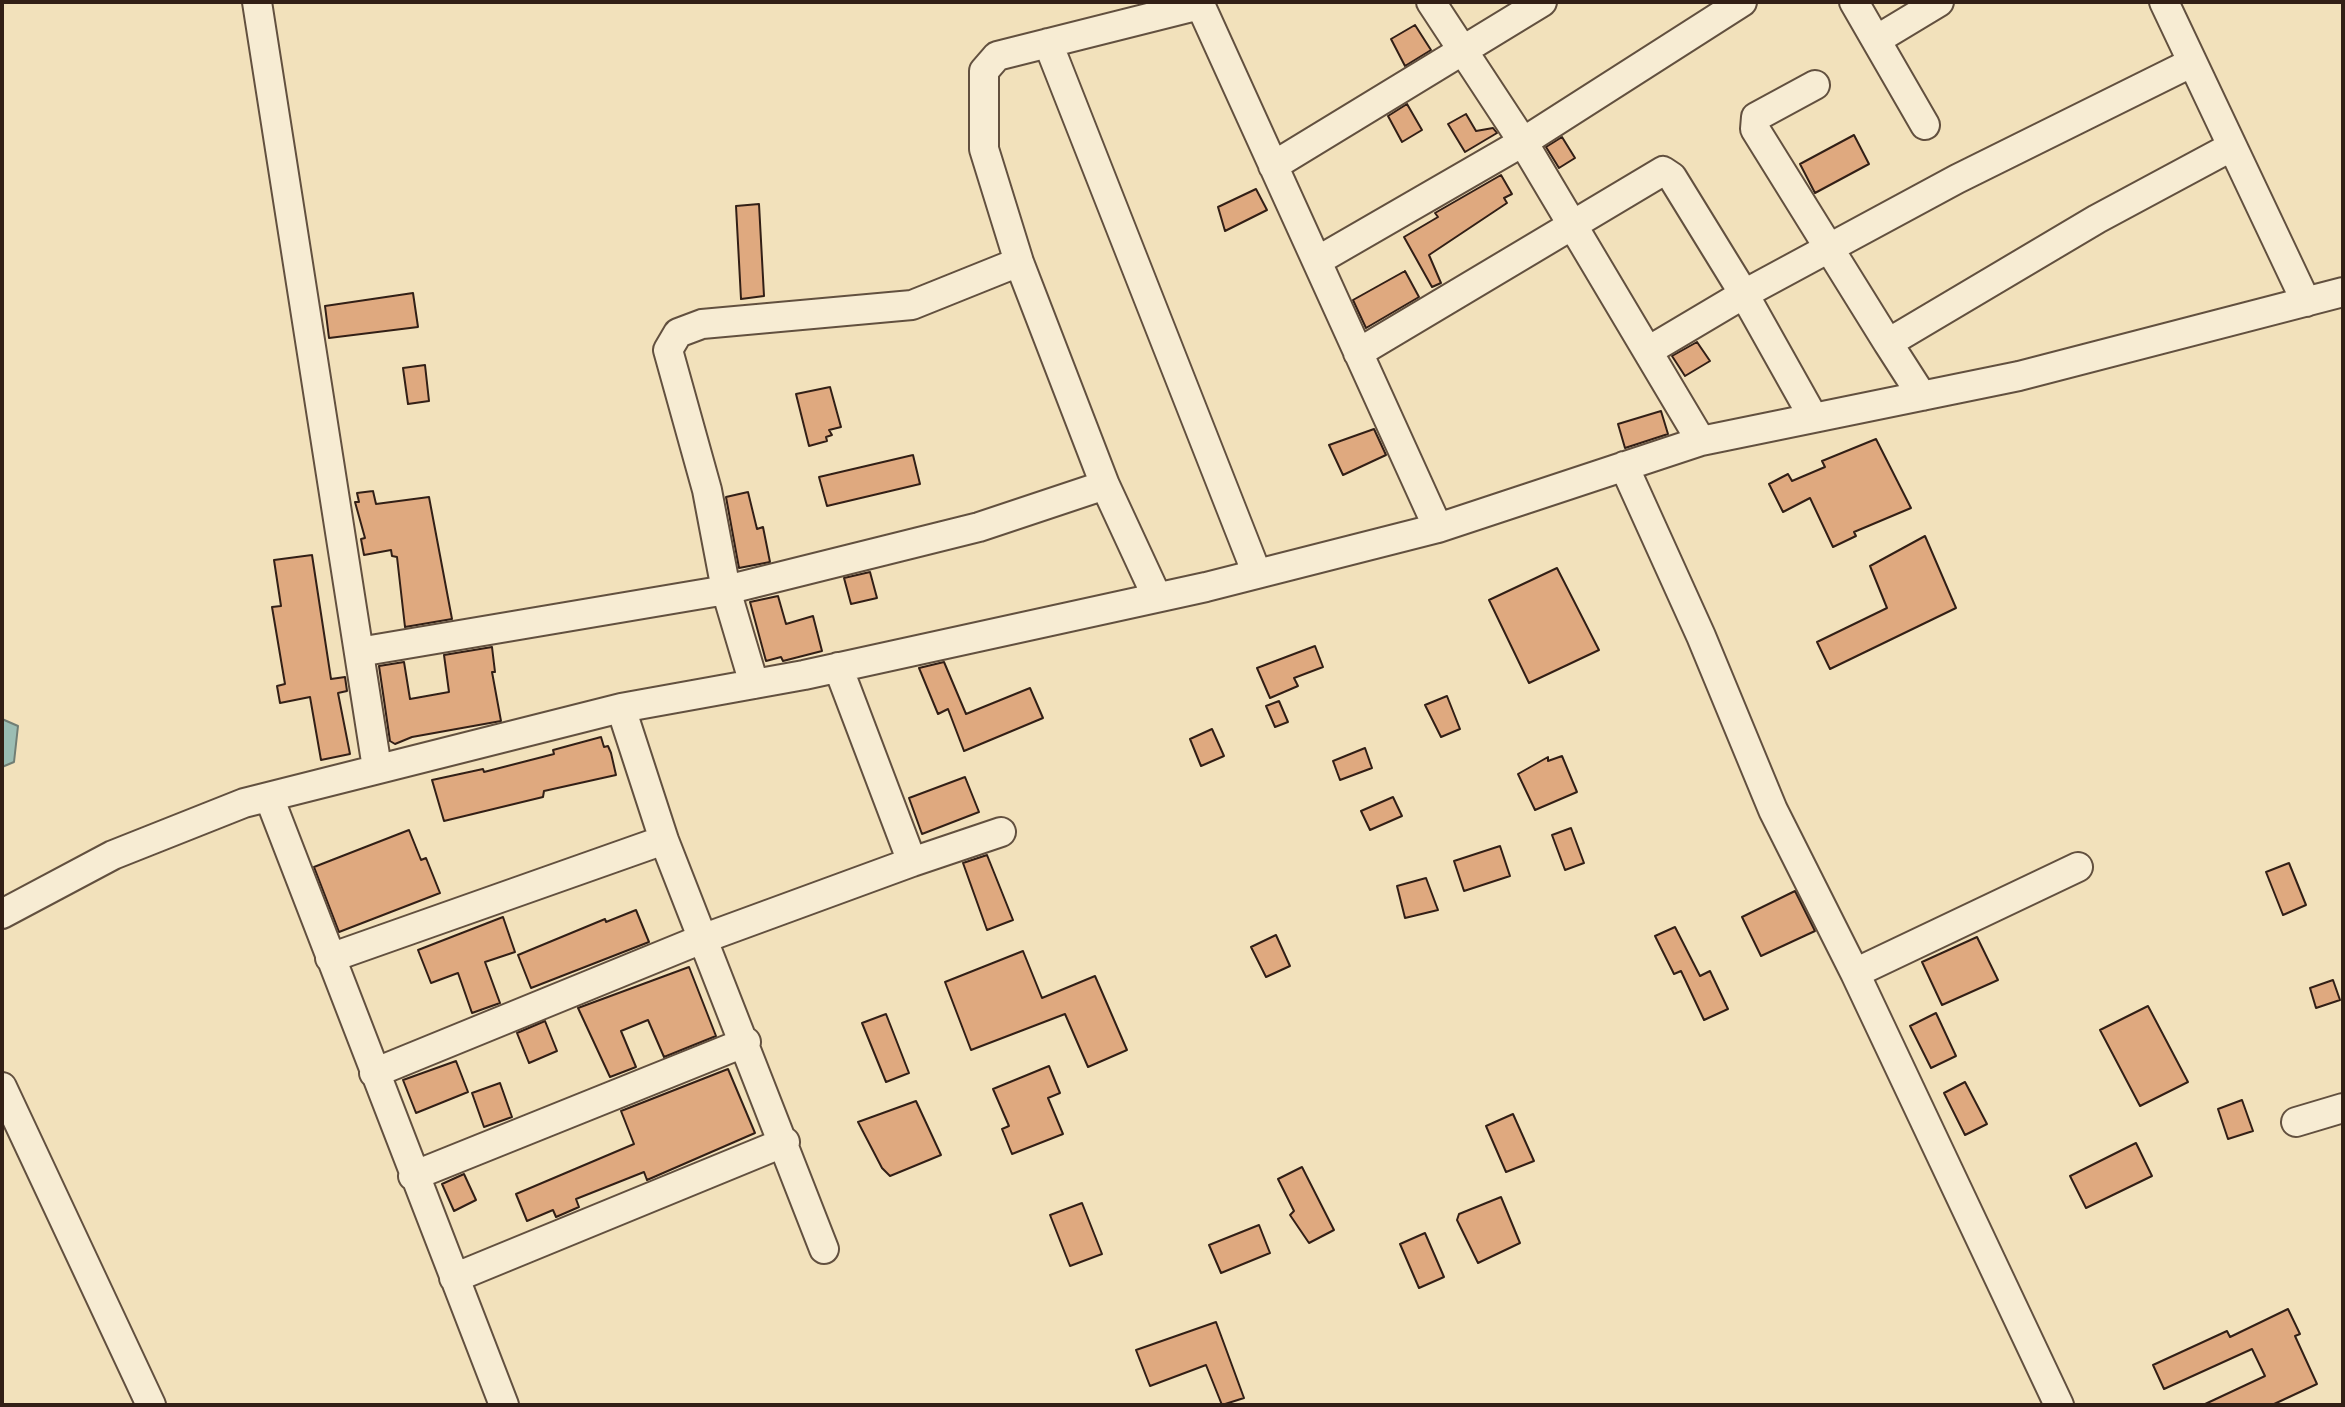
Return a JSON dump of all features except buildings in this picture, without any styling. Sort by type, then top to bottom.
[{"type":"street","points":[[257,2],[377,768]]},
{"type":"street","points":[[1431,2],[1523,142],[1701,441]]},
{"type":"street","points":[[1273,166],[1542,2]]},
{"type":"street","points":[[1317,261],[1523,142],[1742,2]]},
{"type":"street","points":[[1854,2],[1925,125]]},
{"type":"street","points":[[1876,40],[1939,2]]},
{"type":"street","points":[[2164,2],[2306,302]]},
{"type":"street","points":[[1156,595],[1105,485],[1019,262],[984,149],[984,71],[997,56],[1200,4],[1438,528]]},
{"type":"street","points":[[1048,43],[1257,574]]},
{"type":"street","points":[[1648,351],[1744,294],[1957,179],[2191,63]]},
{"type":"street","points":[[1815,85],[1756,117],[1755,129],[1832,247],[1922,396]]},
{"type":"street","points":[[1888,343],[2097,219],[2231,147]]},
{"type":"street","points":[[1358,353],[1663,171],[1672,177],[1744,294],[1813,417]]},
{"type":"street","points":[[754,684],[726,590],[707,490],[668,350],[678,333],[702,324],[912,305],[1019,262]]},
{"type":"street","points":[[2,914],[113,855],[211,813],[377,768],[621,708],[838,667],[1257,574],[1438,528],[1701,441],[2019,376],[2343,292]]},
{"type":"street","points":[[1624,466],[1701,636],[1773,810],[1855,973],[2059,1405]]},
{"type":"street","points":[[359,652],[726,590],[979,527],[1105,485]]},
{"type":"street","points":[[838,667],[912,862]]},
{"type":"street","points":[[621,708],[664,840],[746,1042],[824,1249]]},
{"type":"street","points":[[269,797],[504,1405]]},
{"type":"street","points":[[374,1073],[702,939],[1001,832]]},
{"type":"street","points":[[330,958],[664,840]]},
{"type":"street","points":[[1855,973],[2078,867]]},
{"type":"street","points":[[413,1176],[746,1042]]},
{"type":"street","points":[[2,1087],[151,1405]]},
{"type":"street","points":[[2296,1122],[2343,1108]]},
{"type":"street","points":[[454,1278],[785,1142]]},
{"type":"water","points":[[2,719],[18,726],[14,762],[2,767]]}]
